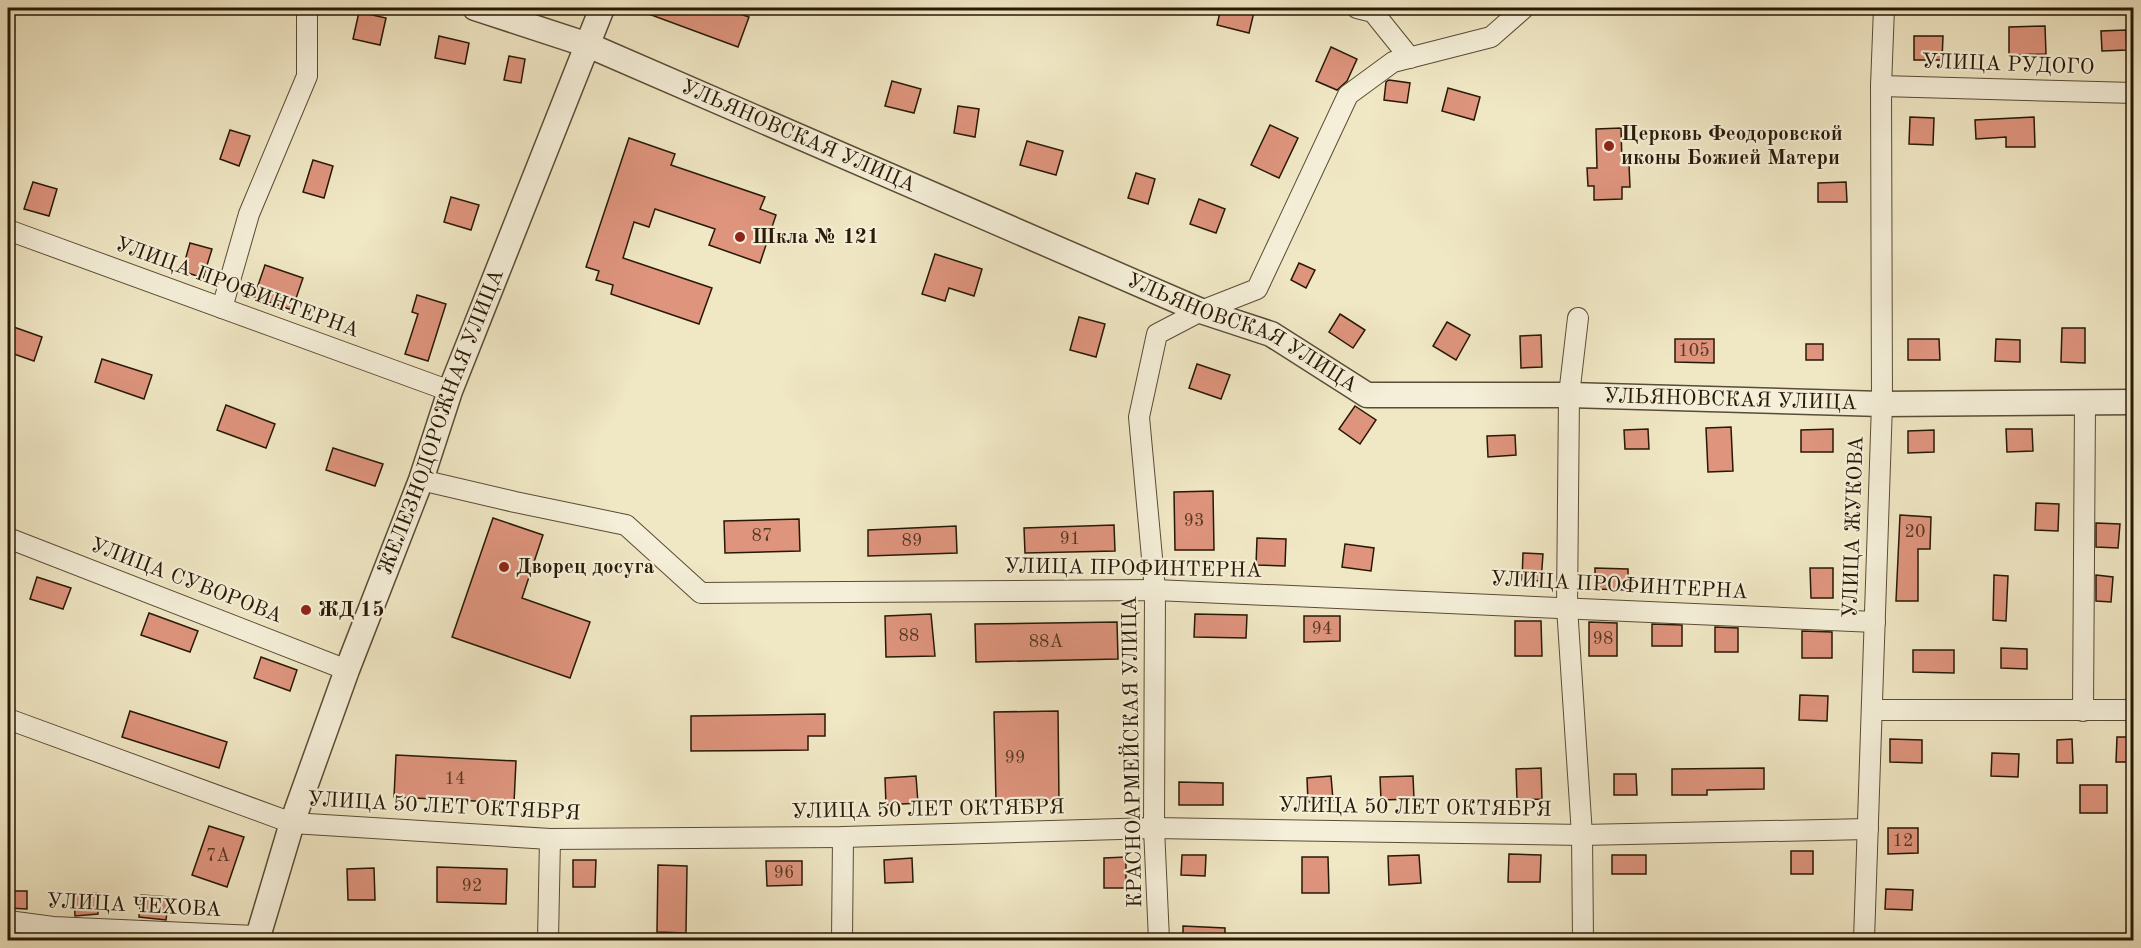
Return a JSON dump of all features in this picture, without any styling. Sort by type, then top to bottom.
[{"type":"street","points":[[222,308],[249,214],[307,76],[307,8]]},
{"type":"street","name":"УЛЬЯНОВСКАЯ УЛИЦА","points":[[475,8],[588,45],[1201,311],[1271,334],[1367,395],[1569,395],[1882,404],[2133,402]]},
{"type":"street","name":"ЖЕЛЕЗНОДОРОЖНАЯ УЛИЦА","points":[[258,938],[292,823],[347,670],[421,480],[450,391],[602,8]]},
{"type":"street","points":[[1357,8],[1373,12],[1402,60],[1491,37],[1524,8]]},
{"type":"street","name":"УЛИЦА ЖУКОВА","points":[[1864,940],[1882,404],[1881,86],[1884,8]]},
{"type":"street","name":"КРАСНОАРМЕЙСКАЯ УЛИЦА","points":[[1159,940],[1154,828],[1155,590],[1139,417],[1157,334],[1201,311],[1257,290],[1348,95],[1402,60]]},
{"type":"street","name":"УЛИЦА РУДОГО","points":[[1881,86],[2133,93]]},
{"type":"street","name":"УЛИЦА ПРОФИНТЕРНА","points":[[8,230],[450,391]]},
{"type":"street","points":[[1578,318],[1569,395],[1567,607],[1582,835],[1583,940]]},
{"type":"street","points":[[2083,711],[2085,403]]},
{"type":"street","name":"УЛИЦА ПРОФИНТЕРНА","points":[[421,480],[626,525],[701,593],[1155,590],[1875,622]]},
{"type":"street","name":"УЛИЦА СУВОРОВА","points":[[8,538],[347,670]]},
{"type":"street","points":[[1872,710],[2133,710]]},
{"type":"street","name":"УЛИЦА 50 ЛЕТ ОКТЯБРЯ","points":[[8,719],[292,823],[550,839],[843,837],[1154,828],[1582,835],[1868,829]]},
{"type":"street","points":[[842,940],[843,837]]},
{"type":"street","points":[[548,940],[550,839]]},
{"type":"street","name":"УЛИЦА ЧЕХОВА","points":[[8,921],[53,927],[258,938]]},
{"type":"building","points":[[635,8],[722,8],[749,17],[738,47]]},
{"type":"building","points":[[1221,8],[1237,8],[1254,12],[1249,33],[1217,25]]},
{"type":"building","points":[[359,12],[386,18],[380,45],[353,39]]},
{"type":"building","points":[[2045,26],[2046,54],[2009,55],[2009,27]]},
{"type":"building","points":[[2126,30],[2127,50],[2102,51],[2101,31]]},
{"type":"building","points":[[439,36],[469,43],[465,64],[435,58]]},
{"type":"building","points":[[1914,36],[1943,36],[1942,60],[1914,60]]},
{"type":"building","points":[[1331,47],[1357,59],[1347,81],[1337,90],[1316,81]]},
{"type":"building","points":[[509,56],[525,59],[521,83],[504,80]]},
{"type":"building","points":[[1389,80],[1410,83],[1407,103],[1384,100],[1386,82]]},
{"type":"building","points":[[892,81],[921,89],[914,113],[885,106]]},
{"type":"building","points":[[1448,88],[1480,97],[1474,120],[1442,111]]},
{"type":"building","points":[[958,106],[979,109],[975,137],[954,133]]},
{"type":"building","points":[[1910,117],[1934,118],[1933,145],[1909,144]]},
{"type":"building","points":[[2034,117],[2035,147],[2006,147],[2006,137],[1976,139],[1975,120]]},
{"type":"building","points":[[1270,125],[1298,138],[1279,178],[1251,165]]},
{"type":"building","name":"Церковь Феодоровской иконы Божией Матери","points":[[1621,128],[1622,164],[1629,164],[1630,187],[1622,187],[1622,199],[1594,200],[1594,186],[1588,186],[1587,168],[1597,168],[1596,129]]},
{"type":"building","points":[[230,130],[250,136],[239,166],[220,159]]},
{"type":"building","name":"Шкла № 121","points":[[629,138],[675,154],[671,165],[765,197],[760,209],[776,215],[760,263],[709,245],[715,229],[655,209],[649,227],[634,222],[623,258],[712,288],[699,324],[611,294],[613,285],[596,280],[599,271],[586,267]]},
{"type":"building","points":[[1027,141],[1063,151],[1056,175],[1020,165]]},
{"type":"building","points":[[313,160],[333,166],[324,198],[303,192]]},
{"type":"building","points":[[1136,173],[1155,179],[1148,204],[1128,198]]},
{"type":"building","points":[[33,182],[57,189],[49,216],[24,209]]},
{"type":"building","points":[[1846,182],[1847,202],[1818,202],[1818,183]]},
{"type":"building","points":[[451,197],[479,205],[471,230],[444,222]]},
{"type":"building","points":[[1199,199],[1225,209],[1216,233],[1190,224]]},
{"type":"building","points":[[190,243],[212,249],[203,278],[182,271]]},
{"type":"building","points":[[935,254],[982,269],[974,296],[949,288],[945,301],[922,294]]},
{"type":"building","points":[[1299,263],[1315,270],[1306,288],[1291,280]]},
{"type":"building","points":[[265,265],[303,278],[292,310],[254,297]]},
{"type":"building","points":[[417,295],[446,304],[428,361],[405,354],[418,314],[412,312]]},
{"type":"building","points":[[1340,314],[1365,330],[1353,348],[1329,332]]},
{"type":"building","points":[[1079,317],[1105,324],[1096,357],[1070,350]]},
{"type":"building","points":[[1447,322],[1470,335],[1456,360],[1433,346]]},
{"type":"building","points":[[8,325],[42,337],[34,361],[8,352]]},
{"type":"building","points":[[2062,328],[2085,328],[2085,363],[2061,362]]},
{"type":"building","points":[[1541,335],[1542,367],[1521,368],[1520,336]]},
{"type":"building","points":[[1675,339],[1714,339],[1714,363],[1675,362]]},
{"type":"building","points":[[1908,339],[1939,339],[1940,360],[1908,360]]},
{"type":"building","points":[[1996,339],[2020,340],[2020,362],[1995,361]]},
{"type":"building","points":[[1806,344],[1823,344],[1823,360],[1806,360]]},
{"type":"building","points":[[102,359],[152,375],[144,399],[95,382]]},
{"type":"building","points":[[1197,364],[1230,375],[1221,399],[1189,388]]},
{"type":"building","points":[[226,405],[275,424],[266,448],[217,430]]},
{"type":"building","points":[[1355,406],[1376,420],[1360,444],[1339,429]]},
{"type":"building","points":[[1731,427],[1733,471],[1708,472],[1706,428]]},
{"type":"building","points":[[1648,429],[1649,449],[1625,449],[1624,430]]},
{"type":"building","points":[[1833,429],[1833,452],[1801,452],[1801,430]]},
{"type":"building","points":[[2006,429],[2032,429],[2033,451],[2007,452]]},
{"type":"building","points":[[1934,430],[1934,452],[1908,453],[1908,431]]},
{"type":"building","points":[[1515,435],[1516,455],[1488,457],[1487,436]]},
{"type":"building","points":[[333,448],[383,464],[375,486],[326,470]]},
{"type":"building","points":[[1213,491],[1214,550],[1175,550],[1174,492]]},
{"type":"building","points":[[2036,503],[2059,504],[2058,531],[2035,530]]},
{"type":"building","points":[[1900,515],[1931,517],[1930,549],[1918,549],[1918,601],[1896,601]]},
{"type":"building","name":"Дворец досуга","points":[[493,518],[543,535],[522,598],[590,622],[570,678],[452,637]]},
{"type":"building","points":[[799,519],[800,551],[725,553],[724,521]]},
{"type":"building","points":[[2096,523],[2120,524],[2118,548],[2096,547]]},
{"type":"building","points":[[1114,525],[1115,551],[1025,553],[1024,528]]},
{"type":"building","points":[[956,526],[957,553],[868,556],[868,530]]},
{"type":"building","points":[[1257,538],[1286,539],[1285,566],[1256,565]]},
{"type":"building","points":[[1345,544],[1374,548],[1371,571],[1342,567]]},
{"type":"building","points":[[1523,553],[1543,554],[1541,581],[1522,580]]},
{"type":"building","points":[[1595,568],[1628,569],[1628,590],[1595,589]]},
{"type":"building","points":[[1810,568],[1833,568],[1833,598],[1811,598]]},
{"type":"building","points":[[1994,575],[2008,576],[2006,621],[1993,620]]},
{"type":"building","points":[[2096,575],[2113,577],[2111,602],[2096,601]]},
{"type":"building","points":[[37,577],[71,588],[63,609],[30,599]]},
{"type":"building","points":[[149,613],[198,631],[190,652],[141,635]]},
{"type":"building","points":[[931,614],[935,656],[886,657],[885,616]]},
{"type":"building","points":[[1195,614],[1247,615],[1246,638],[1194,637]]},
{"type":"building","points":[[1304,616],[1340,616],[1340,641],[1304,642]]},
{"type":"building","points":[[1515,621],[1541,621],[1542,656],[1515,656]]},
{"type":"building","points":[[1117,622],[1118,659],[976,662],[975,624]]},
{"type":"building","points":[[1589,622],[1617,623],[1617,656],[1589,656]]},
{"type":"building","points":[[1652,624],[1682,625],[1682,646],[1652,646]]},
{"type":"building","points":[[1715,627],[1738,628],[1738,652],[1715,652]]},
{"type":"building","points":[[1802,631],[1832,632],[1832,658],[1802,658]]},
{"type":"building","points":[[2001,648],[2027,649],[2027,669],[2001,668]]},
{"type":"building","points":[[1913,650],[1954,650],[1954,673],[1913,672]]},
{"type":"building","points":[[261,657],[297,670],[290,691],[254,678]]},
{"type":"building","points":[[1800,695],[1828,696],[1827,721],[1799,720]]},
{"type":"building","points":[[130,711],[227,742],[219,768],[122,737]]},
{"type":"building","points":[[1058,711],[1059,801],[996,802],[994,712]]},
{"type":"building","points":[[825,714],[825,736],[808,736],[808,750],[691,751],[691,716]]},
{"type":"building","points":[[2117,737],[2133,737],[2133,762],[2116,762]]},
{"type":"building","points":[[1890,739],[1922,740],[1922,763],[1890,762]]},
{"type":"building","points":[[2072,739],[2073,763],[2057,763],[2057,740]]},
{"type":"building","points":[[1992,753],[2019,754],[2018,777],[1991,776]]},
{"type":"building","points":[[396,755],[516,761],[514,803],[394,797]]},
{"type":"building","points":[[1541,768],[1542,799],[1517,800],[1516,769]]},
{"type":"building","points":[[1764,768],[1764,789],[1707,790],[1707,795],[1672,795],[1672,769]]},
{"type":"building","points":[[1614,774],[1636,774],[1637,795],[1614,795]]},
{"type":"building","points":[[916,776],[918,803],[886,805],[885,778]]},
{"type":"building","points":[[1331,776],[1333,800],[1308,802],[1307,778]]},
{"type":"building","points":[[1413,776],[1414,799],[1381,800],[1380,777]]},
{"type":"building","points":[[1179,782],[1223,783],[1223,805],[1179,805]]},
{"type":"building","points":[[2080,785],[2107,785],[2107,813],[2080,813]]},
{"type":"building","points":[[209,826],[244,837],[227,887],[192,875]]},
{"type":"building","points":[[1888,828],[1918,828],[1918,853],[1888,854]]},
{"type":"building","points":[[1791,851],[1813,851],[1813,874],[1791,874]]},
{"type":"building","points":[[1509,854],[1541,855],[1540,882],[1508,882]]},
{"type":"building","points":[[1182,855],[1206,855],[1205,876],[1181,875]]},
{"type":"building","points":[[1419,855],[1421,883],[1389,885],[1388,856]]},
{"type":"building","points":[[1612,855],[1646,855],[1646,874],[1612,874]]},
{"type":"building","points":[[1126,857],[1126,888],[1104,888],[1104,858]]},
{"type":"building","points":[[1302,857],[1328,857],[1329,893],[1302,893]]},
{"type":"building","points":[[912,858],[913,882],[885,883],[884,860]]},
{"type":"building","points":[[573,860],[596,860],[595,887],[573,887]]},
{"type":"building","points":[[766,861],[802,861],[802,885],[767,886]]},
{"type":"building","points":[[658,865],[687,866],[686,933],[657,932]]},
{"type":"building","points":[[437,867],[507,869],[506,904],[437,902]]},
{"type":"building","points":[[374,868],[375,900],[348,900],[347,869]]},
{"type":"building","points":[[1886,889],[1913,890],[1912,910],[1885,909]]},
{"type":"building","points":[[8,891],[27,891],[27,909],[8,908]]},
{"type":"building","points":[[97,893],[98,914],[75,916],[74,894]]},
{"type":"building","points":[[141,895],[169,897],[166,920],[139,917]]},
{"type":"building","points":[[1183,926],[1225,928],[1225,940],[1183,940]]},
{"type":"place","name":"Церковь Феодоровской иконы Божией Матери","points":[[1609,146]]},
{"type":"place","name":"Шкла № 121","points":[[740,237]]},
{"type":"place","name":"Дворец досуга","points":[[504,567]]},
{"type":"place","name":"ЖД 15","points":[[306,610]]}]
